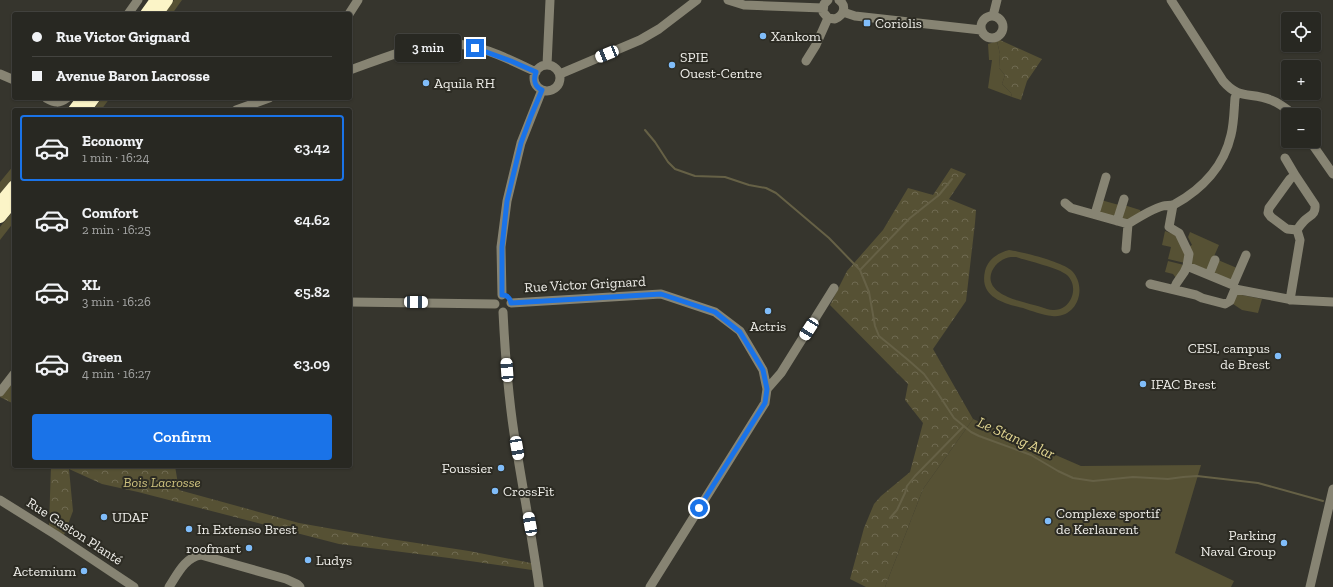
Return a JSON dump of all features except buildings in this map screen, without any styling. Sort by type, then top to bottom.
[{"type":"highway","points":[[147,12],[156,0]]},
{"type":"highway","points":[[158,12],[167,0]]},
{"type":"highway","points":[[0,203],[12,188]]},
{"type":"highway","points":[[0,217],[12,202]]},
{"type":"street","points":[[129,12],[138,0]]},
{"type":"street","points":[[350,12],[358,0]]},
{"type":"street","points":[[547,65],[550,0]]},
{"type":"street","points":[[560,74],[640,40],[659,29],[697,0]]},
{"type":"street","points":[[728,0],[744,5],[826,4],[823,12],[828,18],[835,19],[842,15],[843,12],[844,7],[842,2],[839,0]]},
{"type":"street","points":[[993,16],[996,0]]},
{"type":"street","points":[[1171,0],[1223,82],[1229,88],[1237,93],[1272,100],[1286,108]]},
{"type":"street","points":[[843,12],[855,16],[981,30]]},
{"type":"street","points":[[993,16],[998,18],[1002,23],[1003,28],[1001,34],[991,39],[983,35],[981,30],[983,20],[988,17],[993,16]]},
{"type":"street","points":[[806,61],[816,45],[828,18]]},
{"type":"street","points":[[352,69],[397,53],[427,45],[448,43],[466,45],[484,50],[536,72]]},
{"type":"street","points":[[547,65],[555,67],[560,74],[560,82],[555,89],[547,92],[540,89],[535,83],[534,79],[536,72],[540,67],[547,65]]},
{"type":"street","points":[[0,74],[12,79]]},
{"type":"street","points":[[502,295],[502,247],[507,201],[521,143],[542,90]]},
{"type":"street","points":[[1065,203],[1072,208],[1128,224],[1163,206],[1173,205],[1197,189],[1217,168],[1228,147],[1232,134],[1235,98],[1237,93]]},
{"type":"street","points":[[50,100],[53,102],[62,102],[65,100]]},
{"type":"street","points":[[242,108],[264,100]]},
{"type":"street","points":[[1315,148],[1333,174]]},
{"type":"street","points":[[1285,158],[1315,205],[1313,215],[1305,220],[1297,230]]},
{"type":"street","points":[[1295,175],[1281,191],[1269,208],[1268,213],[1287,229],[1297,230]]},
{"type":"street","points":[[1095,214],[1106,177]]},
{"type":"street","points":[[1117,221],[1124,199]]},
{"type":"street","points":[[1173,205],[1169,227],[1179,233],[1189,254],[1184,275],[1176,282],[1174,289]]},
{"type":"street","points":[[1126,249],[1128,224]]},
{"type":"street","points":[[1290,300],[1300,240],[1297,230]]},
{"type":"street","points":[[1150,284],[1174,289],[1225,304],[1230,301],[1246,255]]},
{"type":"street","points":[[1209,275],[1215,260]]},
{"type":"street","points":[[1187,266],[1234,287],[1290,300],[1333,302]]},
{"type":"street","points":[[767,389],[781,373],[834,288]]},
{"type":"street","name":"Rue Victor Grignard","points":[[511,303],[661,294],[715,312],[740,332],[763,370],[767,389],[765,403],[650,587]]},
{"type":"street","points":[[502,295],[510,298],[511,303],[508,310],[502,312]]},
{"type":"street","points":[[502,295],[498,297],[495,304],[498,310],[502,312],[514,434],[533,539],[539,587]]},
{"type":"street","points":[[352,302],[495,304]]},
{"type":"street","points":[[0,392],[12,377]]},
{"type":"street","points":[[1310,587],[1333,489]]},
{"type":"street","name":"Rue Gaston Planté","points":[[0,500],[134,587]]},
{"type":"street","points":[[169,587],[184,564],[194,555],[200,555],[286,579],[300,587]]},
{"type":"green space","points":[[174,0],[182,0],[173,12],[165,12]]},
{"type":"green space","points":[[1000,40],[1042,59],[1027,81],[1021,100],[1012,97],[1011,93],[1002,84],[1005,75],[999,68],[1000,54],[997,41]]},
{"type":"green space","points":[[997,41],[1000,54],[999,68],[1005,75],[1002,84],[1011,93],[1012,97],[988,88],[992,60],[989,60],[988,44]]},
{"type":"green space","points":[[100,100],[108,100],[102,108],[94,108]]},
{"type":"green space","points":[[12,167],[12,179],[0,194],[0,182]]},
{"type":"green space","points":[[951,168],[966,174],[949,199],[976,210],[975,223],[966,301],[933,349],[973,419],[923,489],[885,587],[866,587],[850,579],[864,528],[874,504],[881,496],[910,472],[923,423],[905,400],[908,384],[830,305],[847,271],[883,230],[908,188],[933,195]]},
{"type":"green space","points":[[1101,200],[1119,205],[1115,216],[1101,214],[1099,210]]},
{"type":"green space","points":[[1124,205],[1140,210],[1141,213],[1127,221],[1122,220]]},
{"type":"green space","points":[[12,212],[12,225],[0,240],[0,227]]},
{"type":"green space","points":[[1165,231],[1176,235],[1186,255],[1185,263],[1168,259],[1171,247],[1162,245]]},
{"type":"green space","points":[[1190,232],[1219,245],[1208,270],[1192,265],[1188,247],[1192,245],[1188,237]]},
{"type":"green space","points":[[1005,251],[1015,251],[1042,258],[1060,264],[1072,271],[1077,278],[1079,286],[1079,294],[1074,308],[1061,316],[1052,316],[1008,304],[989,293],[984,280],[986,267],[991,260]],"holes":[[[1016,257],[1051,267],[1067,275],[1073,286],[1072,297],[1069,303],[1065,307],[1052,310],[1016,300],[999,292],[993,286],[991,280],[992,271],[998,263],[1003,260]]]},
{"type":"green space","points":[[1218,260],[1237,268],[1232,280],[1214,274]]},
{"type":"green space","points":[[1168,261],[1184,265],[1176,278],[1173,274],[1165,272]]},
{"type":"green space","points":[[1237,294],[1262,299],[1258,313],[1242,310],[1233,304]]},
{"type":"green space","points":[[12,382],[12,403],[0,397]]},
{"type":"green space","name":"Complexe sportif de Kerlaurent","points":[[973,419],[1081,466],[1201,465],[1175,553],[1234,581],[1231,587],[885,587],[923,489]]},
{"type":"green space","name":"Bois Lacrosse","points":[[51,468],[175,468],[179,490],[299,523],[469,551],[531,563],[532,570],[339,544],[102,484],[69,469],[73,511],[64,535],[49,526]]},
{"type":"waterway","name":"Le Stang Alar","points":[[645,130],[668,162],[675,169],[695,176],[725,177],[749,185],[766,188],[776,193],[829,238],[860,270],[869,292],[875,326],[879,336],[924,374],[954,418],[971,432],[1031,455],[1073,478],[1093,481],[1133,477],[1168,479],[1197,476],[1258,483],[1323,501]]},
{"type":"waterway","points":[[860,270],[910,218],[939,195],[952,179]]},
{"type":"waterway","points":[[890,518],[897,510],[907,486],[915,476],[964,426]]},
{"type":"place","name":"Coriolis","points":[[867,23]]},
{"type":"place","name":"Xankom","points":[[763,36]]},
{"type":"place","name":"SPIE Ouest-Centre","points":[[672,65]]},
{"type":"place","name":"Aquila RH","points":[[426,83]]},
{"type":"place","name":"Actris","points":[[768,311]]},
{"type":"place","name":"CESI, campus de Brest","points":[[1278,356]]},
{"type":"place","name":"IFAC Brest","points":[[1143,384]]},
{"type":"place","name":"Foussier","points":[[501,468]]},
{"type":"place","name":"CrossFit","points":[[495,491]]},
{"type":"place","name":"UDAF","points":[[104,517]]},
{"type":"place","name":"Complexe sportif de Kerlaurent","points":[[1048,521]]},
{"type":"place","name":"In Extenso Brest","points":[[189,529]]},
{"type":"place","name":"Parking Naval Group","points":[[1284,543]]},
{"type":"place","name":"roofmart","points":[[249,548]]},
{"type":"place","name":"Ludys","points":[[308,560]]},
{"type":"place","name":"Actemium","points":[[84,571]]},
{"type":"route","points":[[475,48],[484,50],[536,72],[534,76],[535,83],[542,90],[521,143],[507,201],[502,247],[502,295],[510,298],[511,303],[661,294],[715,312],[740,332],[763,370],[767,389],[765,403],[699,508]]}]
